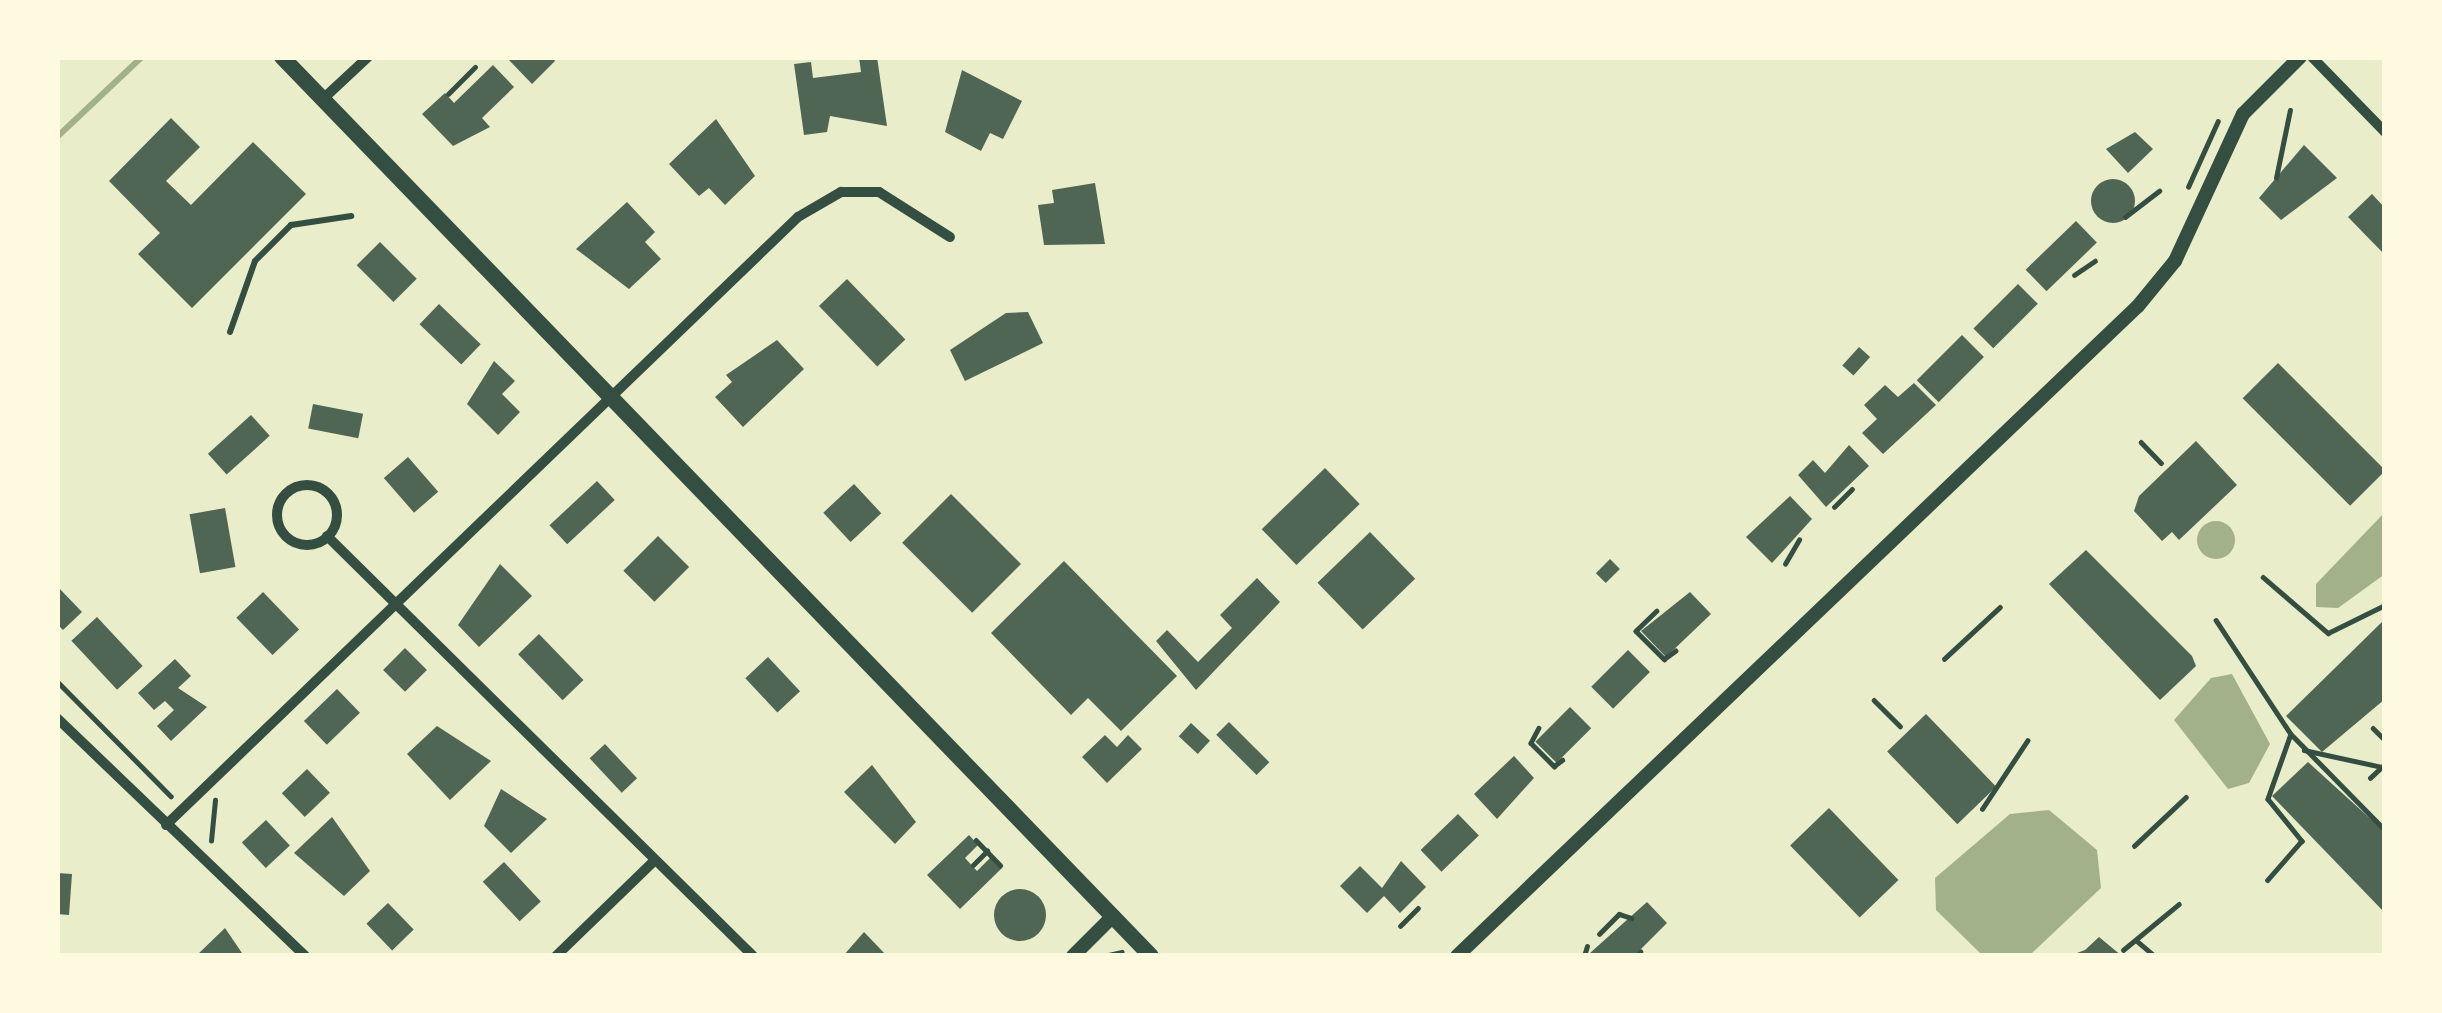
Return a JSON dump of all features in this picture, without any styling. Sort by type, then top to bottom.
[{"type":"main road","points":[[282,57],[1151,956]]},
{"type":"street","points":[[324,98],[368,57]]},
{"type":"street","points":[[1457,956],[2138,306],[2175,261],[2243,114],[2300,57]]},
{"type":"street","points":[[2312,57],[2385,132]]},
{"type":"street","points":[[166,825],[824,199],[879,192],[950,237]]},
{"type":"street","points":[[311,486],[328,494],[337,520],[327,536],[309,545],[282,533],[285,494],[311,486]]},
{"type":"street","points":[[327,536],[753,956]]},
{"type":"street","points":[[57,718],[305,956]]},
{"type":"street","points":[[556,956],[654,861]]},
{"type":"street","points":[[1073,956],[1113,916]]},
{"type":"lane","points":[[230,332],[255,261],[291,225],[351,216]]},
{"type":"path","points":[[448,94],[475,68]]},
{"type":"path","points":[[2276,178],[2290,110]]},
{"type":"path","points":[[2184,199],[2221,116]]},
{"type":"path","points":[[2125,218],[2159,191]]},
{"type":"path","points":[[2074,275],[2096,261]]},
{"type":"path","points":[[2141,442],[2161,463]]},
{"type":"path","points":[[1834,507],[1852,489]]},
{"type":"path","points":[[1785,564],[1799,540]]},
{"type":"path","points":[[2263,577],[2328,633],[2385,605]]},
{"type":"path","points":[[1943,659],[2000,607]]},
{"type":"path","points":[[1657,610],[1636,631],[1664,659],[1675,651]]},
{"type":"path","points":[[2216,620],[2291,734],[2385,830]]},
{"type":"path","points":[[57,681],[183,809]]},
{"type":"path","points":[[1874,700],[1900,726]]},
{"type":"path","points":[[1539,728],[1531,743],[1554,766],[1562,760]]},
{"type":"path","points":[[2373,728],[2385,740]]},
{"type":"path","points":[[2268,880],[2302,841],[2268,799],[2291,734]]},
{"type":"path","points":[[1982,809],[2026,741]]},
{"type":"path","points":[[2304,750],[2384,765]]},
{"type":"path","points":[[2370,778],[2384,765]]},
{"type":"path","points":[[221,854],[209,825],[224,788]]},
{"type":"path","points":[[2134,846],[2186,797]]},
{"type":"path","points":[[976,839],[1000,865]]},
{"type":"path","points":[[973,865],[987,851]]},
{"type":"path","points":[[2123,950],[2179,904]]},
{"type":"path","points":[[1400,926],[1418,908]]},
{"type":"path","points":[[1599,934],[1619,914],[1631,918]]},
{"type":"path","points":[[2135,940],[2155,956]]},
{"type":"path","points":[[1584,956],[1587,946]]},
{"type":"path","points":[[1104,956],[1126,956]]},
{"type":"shaded area","points":[[2385,512],[2385,574],[2338,608],[2316,607],[2316,584]]},
{"type":"shaded area","points":[[2216,521],[2229,527],[2235,540],[2229,553],[2216,559],[2203,553],[2197,540],[2203,527]]},
{"type":"shaded area","points":[[2232,674],[2270,744],[2249,783],[2228,789],[2174,720],[2211,678]]},
{"type":"shaded area","points":[[2049,810],[2097,850],[2101,888],[2032,953],[1980,953],[1936,910],[1935,878],[2010,814]]},
{"type":"building","points":[[506,57],[552,57],[555,61],[532,84]]},
{"type":"building","points":[[859,57],[877,57],[887,126],[830,116],[827,132],[804,135],[794,64],[811,62],[813,78],[861,72]]},
{"type":"building","points":[[493,65],[514,87],[482,118],[490,127],[453,146],[422,114],[445,93],[454,103]]},
{"type":"building","points":[[962,70],[1022,101],[1003,139],[990,133],[981,151],[945,132]]},
{"type":"building","points":[[171,118],[200,147],[166,181],[191,205],[253,142],[306,194],[192,308],[138,254],[160,233],[109,181]]},
{"type":"building","points":[[716,119],[755,176],[725,205],[709,188],[699,196],[669,164]]},
{"type":"building","points":[[2135,132],[2153,149],[2128,173],[2106,149]]},
{"type":"building","points":[[2304,145],[2337,178],[2281,220],[2259,198]]},
{"type":"building","points":[[2113,179],[2129,185],[2135,201],[2129,217],[2113,223],[2097,217],[2091,201],[2097,185]]},
{"type":"building","points":[[1095,183],[1105,244],[1044,245],[1038,205],[1054,203],[1052,190]]},
{"type":"building","points":[[2372,194],[2385,208],[2385,255],[2348,217]]},
{"type":"building","points":[[627,202],[655,232],[645,242],[661,259],[629,289],[576,249]]},
{"type":"building","points":[[2076,221],[2097,243],[2046,291],[2026,270]]},
{"type":"building","points":[[380,242],[417,279],[393,302],[357,265]]},
{"type":"building","points":[[847,279],[905,339],[877,367],[819,306]]},
{"type":"building","points":[[2018,284],[2038,304],[1993,348],[1973,329]]},
{"type":"building","points":[[439,304],[481,344],[461,364],[420,324]]},
{"type":"building","points":[[1028,312],[1043,343],[965,381],[950,350],[1006,313]]},
{"type":"building","points":[[1962,335],[1984,357],[1939,402],[1917,380]]},
{"type":"building","points":[[777,340],[804,369],[743,427],[715,397],[732,382],[726,375]]},
{"type":"building","points":[[1859,347],[1870,357],[1853,376],[1842,366]]},
{"type":"building","points":[[494,361],[515,381],[502,394],[520,412],[498,435],[467,404]]},
{"type":"building","points":[[2278,363],[2385,470],[2350,506],[2243,398]]},
{"type":"building","points":[[1914,383],[1936,405],[1883,454],[1862,433],[1877,419],[1864,405],[1885,385],[1898,397]]},
{"type":"building","points":[[313,404],[363,414],[358,438],[308,429]]},
{"type":"building","points":[[251,415],[270,436],[227,475],[208,454]]},
{"type":"building","points":[[2196,441],[2237,485],[2179,540],[2172,532],[2162,541],[2134,511],[2139,496]]},
{"type":"building","points":[[1849,445],[1869,466],[1826,507],[1798,475],[1813,460],[1825,473]]},
{"type":"building","points":[[408,457],[438,492],[414,513],[384,478]]},
{"type":"building","points":[[1325,468],[1360,504],[1296,565],[1262,529]]},
{"type":"building","points":[[597,481],[615,500],[567,544],[549,525]]},
{"type":"building","points":[[854,484],[881,513],[851,542],[823,513]]},
{"type":"building","points":[[951,494],[1021,564],[972,613],[902,543]]},
{"type":"building","points":[[1790,496],[1812,519],[1772,563],[1746,537]]},
{"type":"building","points":[[225,508],[235,567],[200,573],[190,514]]},
{"type":"building","points":[[1370,532],[1415,579],[1363,629],[1317,583]]},
{"type":"building","points":[[658,536],[689,567],[654,602],[623,571]]},
{"type":"building","points":[[2086,550],[2192,656],[2196,666],[2160,700],[2049,584]]},
{"type":"building","points":[[1610,559],[1620,569],[1606,583],[1596,573]]},
{"type":"building","points":[[1064,561],[1177,676],[1121,731],[1088,698],[1071,715],[991,633]]},
{"type":"building","points":[[500,564],[532,596],[479,647],[458,625]]},
{"type":"building","points":[[1257,578],[1280,602],[1196,690],[1156,641],[1167,630],[1198,662],[1232,628],[1220,615]]},
{"type":"building","points":[[57,586],[82,612],[63,630],[57,624]]},
{"type":"building","points":[[263,592],[299,629],[273,655],[236,618]]},
{"type":"building","points":[[1690,592],[1711,614],[1666,657],[1641,631]]},
{"type":"building","points":[[97,617],[143,666],[117,690],[71,641]]},
{"type":"building","points":[[2385,619],[2385,699],[2322,752],[2286,716]]},
{"type":"building","points":[[539,634],[583,680],[563,700],[518,654]]},
{"type":"building","points":[[405,648],[427,670],[405,692],[383,670]]},
{"type":"building","points":[[1628,650],[1650,672],[1613,709],[1591,687]]},
{"type":"building","points":[[768,657],[800,691],[777,713],[745,678]]},
{"type":"building","points":[[175,659],[191,676],[178,688],[207,707],[171,741],[157,726],[174,710],[165,701],[154,710],[138,693]]},
{"type":"building","points":[[337,689],[360,713],[327,745],[304,721]]},
{"type":"building","points":[[1570,707],[1591,728],[1557,763],[1535,742]]},
{"type":"building","points":[[1926,714],[1996,787],[1957,824],[1887,752]]},
{"type":"building","points":[[1229,722],[1269,762],[1257,775],[1216,735]]},
{"type":"building","points":[[1191,723],[1210,741],[1198,754],[1179,736]]},
{"type":"building","points":[[437,726],[491,761],[450,800],[407,754]]},
{"type":"building","points":[[1105,735],[1117,747],[1128,735],[1142,749],[1107,783],[1082,757]]},
{"type":"building","points":[[605,744],[637,778],[622,793],[590,758]]},
{"type":"building","points":[[1514,756],[1534,778],[1497,819],[1474,794]]},
{"type":"building","points":[[2308,762],[2385,832],[2385,913],[2272,796]]},
{"type":"building","points":[[872,765],[916,822],[895,844],[844,792]]},
{"type":"building","points":[[307,769],[330,793],[305,817],[282,793]]},
{"type":"building","points":[[501,789],[547,819],[511,853],[484,826]]},
{"type":"building","points":[[1829,808],[1898,880],[1860,917],[1790,846]]},
{"type":"building","points":[[1458,814],[1479,836],[1441,872],[1421,850]]},
{"type":"building","points":[[332,817],[370,871],[344,896],[294,853]]},
{"type":"building","points":[[266,820],[290,846],[266,868],[242,843]]},
{"type":"building","points":[[969,835],[978,845],[965,858],[977,871],[991,857],[1002,868],[960,909],[927,875]]},
{"type":"building","points":[[1401,861],[1426,887],[1400,913],[1384,896],[1367,913],[1340,886],[1360,866],[1382,888]]},
{"type":"building","points":[[504,862],[541,901],[520,921],[483,882]]},
{"type":"building","points":[[57,873],[72,874],[69,915],[57,914]]},
{"type":"building","points":[[1020,889],[1038,897],[1046,915],[1038,933],[1020,941],[1002,933],[994,915],[1002,897]]},
{"type":"building","points":[[1647,902],[1667,923],[1634,956],[1590,953]]},
{"type":"building","points":[[388,903],[414,930],[392,950],[366,924]]},
{"type":"building","points":[[225,928],[244,956],[196,956]]},
{"type":"building","points":[[864,932],[887,956],[843,956]]},
{"type":"building","points":[[2099,937],[2122,956],[2069,956],[2085,950]]},
{"type":"waterway","points":[[57,137],[142,57]]}]
